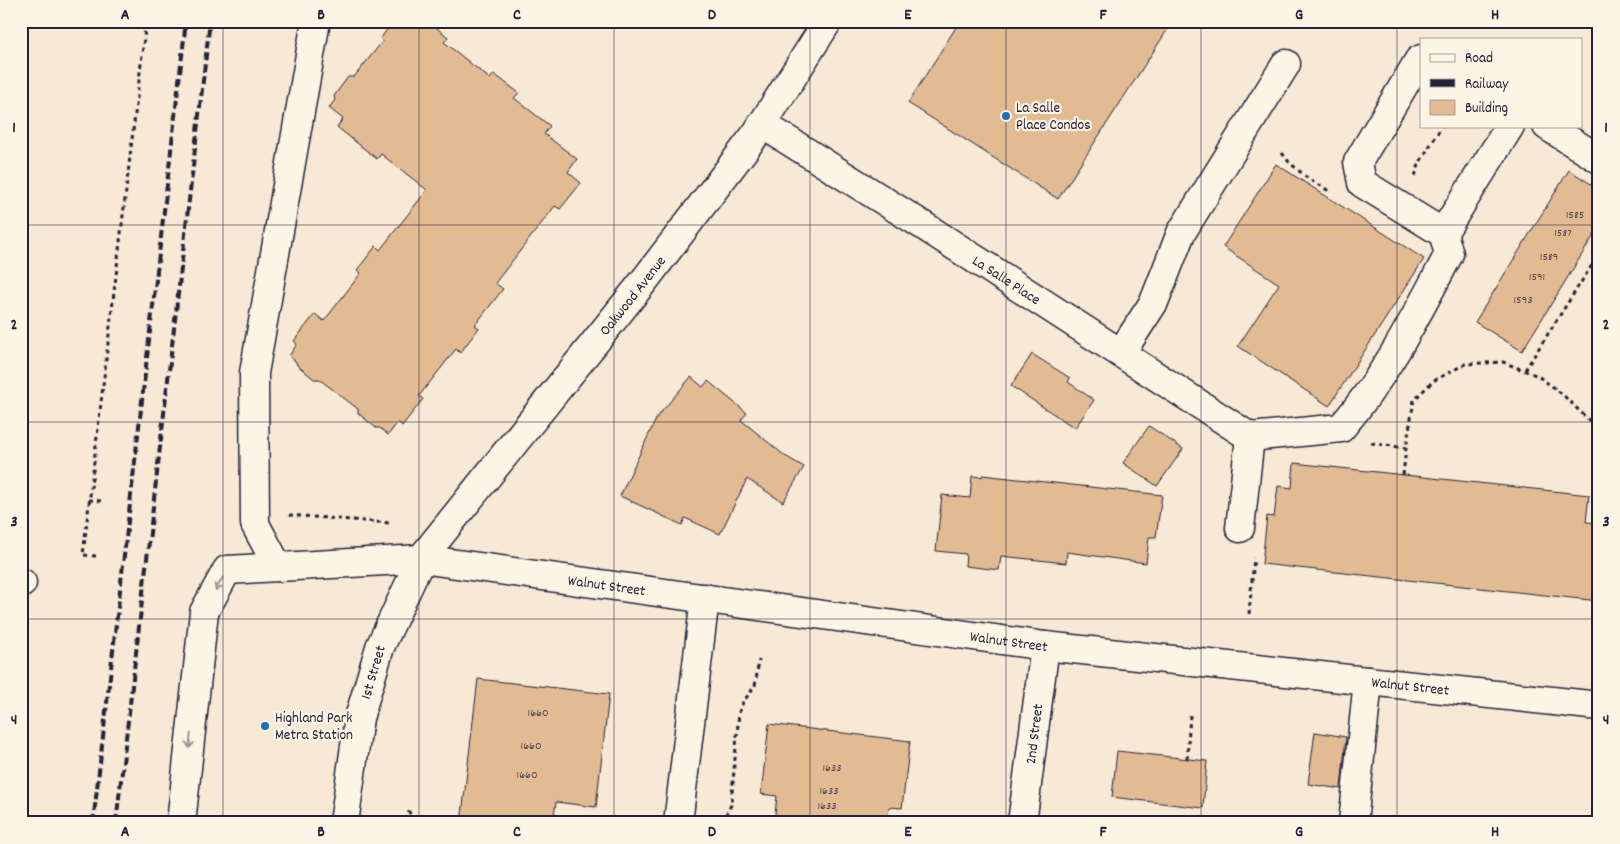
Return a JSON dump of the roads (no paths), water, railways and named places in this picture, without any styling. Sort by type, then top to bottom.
[{"type":"street","points":[[278,568],[255,524],[254,373],[316,21]]},
{"type":"street","name":"Oakwood Avenue","points":[[421,559],[644,282],[762,124],[828,21]]},
{"type":"street","points":[[1248,539],[1250,437],[1341,428],[1359,407],[1409,329],[1449,254],[1443,233],[1362,183],[1358,162],[1420,60]]},
{"type":"street","points":[[1121,353],[1154,302],[1181,232],[1286,64]]},
{"type":"street","name":"La Salle Place","points":[[762,124],[1250,437]]},
{"type":"street","points":[[1443,233],[1509,128]]},
{"type":"street","points":[[1551,128],[1599,159]]},
{"type":"street","name":"Walnut Street","points":[[181,823],[204,612],[226,570],[421,559],[1044,646],[1599,706]]},
{"type":"street","name":"1st Street","points":[[344,823],[359,718],[380,647],[421,559]]},
{"type":"street","points":[[678,823],[705,598]]},
{"type":"street","name":"2nd Street","points":[[1022,823],[1044,646]]},
{"type":"street","points":[[1353,823],[1368,681]]},
{"type":"railway","points":[[93,823],[186,21]]},
{"type":"railway","points":[[116,823],[210,21]]},
{"type":"place","name":"La Salle Place Condos","points":[[1006,116]]},
{"type":"place","name":"Highland Park Metra Station","points":[[265,726]]}]
